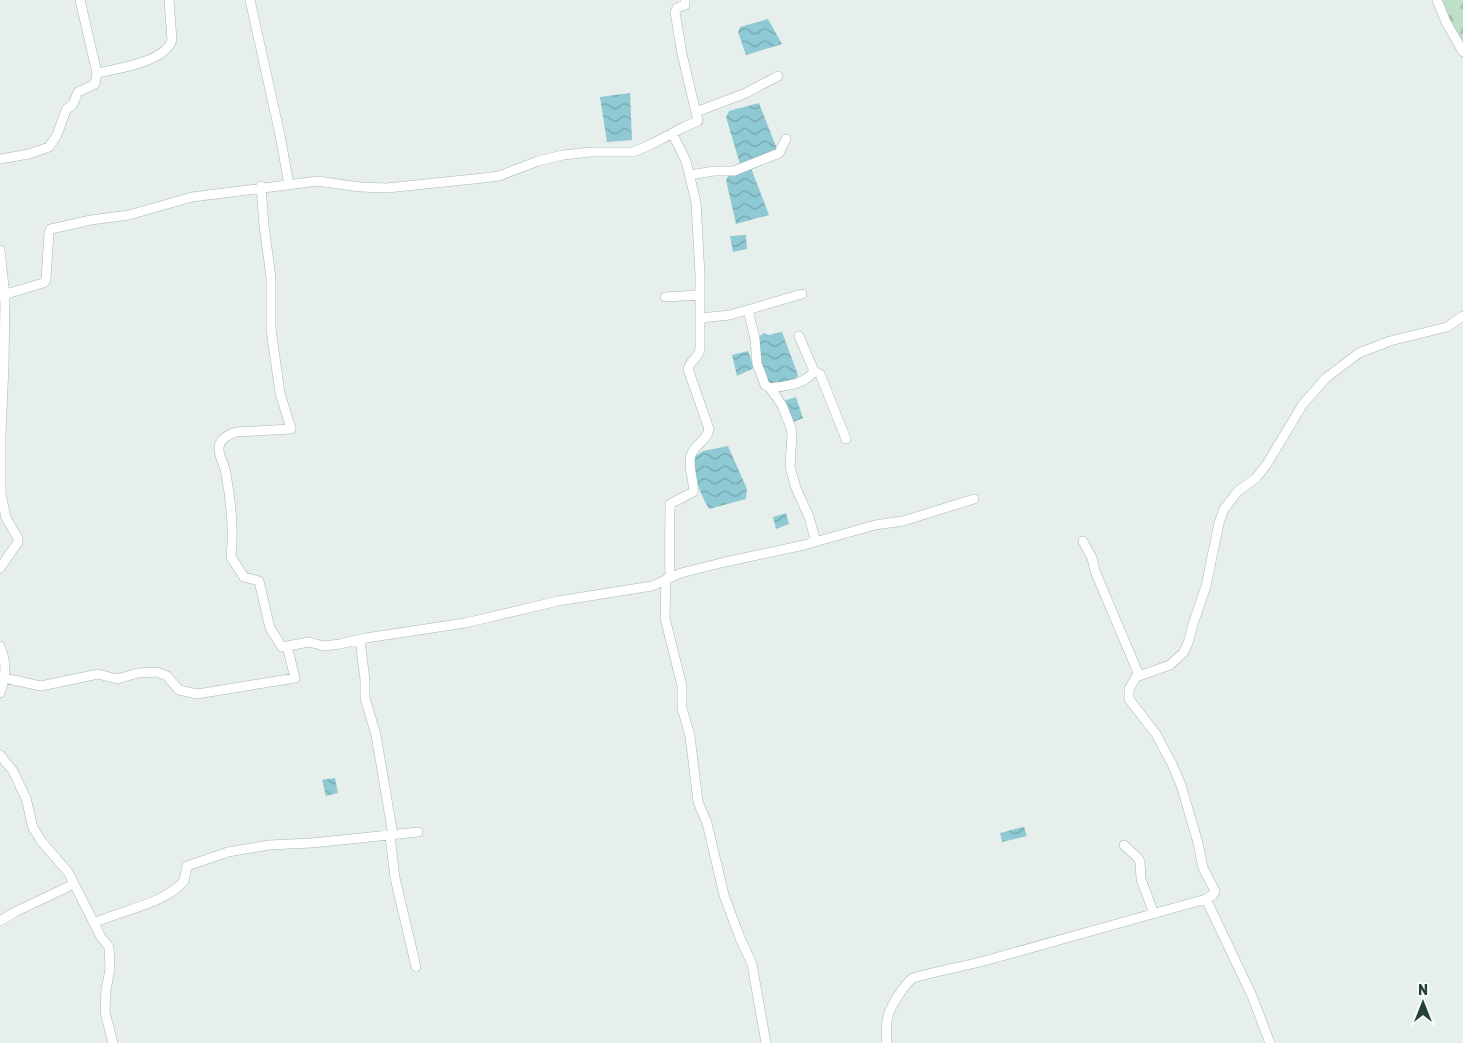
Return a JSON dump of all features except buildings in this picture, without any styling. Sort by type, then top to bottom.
[{"type":"street","points":[[0,159],[29,154],[49,147],[57,136],[66,110],[73,104],[78,92],[95,84],[97,73],[80,0]]},
{"type":"street","points":[[97,73],[134,65],[170,46],[172,40],[169,0]]},
{"type":"street","points":[[250,0],[289,185]]},
{"type":"street","points":[[2,295],[43,283],[46,280],[48,274],[48,237],[52,229],[91,220],[129,215],[192,197],[317,181],[360,187],[387,188],[483,178],[499,176],[538,161],[562,156],[591,152],[633,152],[652,144],[698,121],[682,54],[675,12],[677,8],[686,5],[685,0]]},
{"type":"street","points":[[1437,0],[1446,22],[1463,52]]},
{"type":"street","points":[[696,112],[746,93],[778,76]]},
{"type":"street","points":[[672,133],[686,161],[696,202],[700,295],[700,353],[689,364],[688,369],[709,429],[708,436],[694,449],[691,456],[693,492],[670,504],[671,523],[665,618],[682,686],[682,708],[690,736],[698,802],[707,824],[724,895],[752,964],[766,1043]]},
{"type":"street","points":[[690,175],[714,171],[734,171],[778,153],[786,139]]},
{"type":"street","points":[[261,188],[271,277],[271,329],[280,393],[291,429],[228,434],[219,448],[226,471],[230,506],[231,557],[244,577],[259,581],[270,628],[282,647],[309,642],[324,646],[464,623],[524,608],[652,586],[668,578],[724,562],[782,551],[875,525],[903,521],[974,499]]},
{"type":"street","points":[[0,250],[4,366],[1,494],[3,519],[18,538],[18,542],[0,568]]},
{"type":"street","points":[[700,318],[717,317],[748,310],[802,294]]},
{"type":"street","points":[[665,297],[700,295]]},
{"type":"street","points":[[748,310],[755,339],[757,364],[765,385],[770,388],[782,405],[791,428],[790,467],[816,542]]},
{"type":"street","points":[[886,1043],[886,1023],[890,1008],[906,984],[913,978],[965,966],[1104,926],[1154,914],[1206,899],[1213,895],[1215,891],[1203,868],[1198,843],[1181,785],[1162,744],[1129,699],[1129,689],[1132,682],[1140,675],[1170,664],[1183,653],[1206,586],[1219,523],[1224,509],[1238,491],[1256,478],[1267,464],[1303,404],[1326,378],[1359,353],[1390,341],[1448,327],[1463,316]]},
{"type":"street","points":[[799,336],[814,371],[820,374],[846,439]]},
{"type":"street","points":[[770,388],[791,385],[810,377],[814,371]]},
{"type":"street","points":[[1084,541],[1140,675]]},
{"type":"street","points":[[360,640],[365,680],[365,698],[376,735],[391,836],[395,878],[416,966]]},
{"type":"street","points":[[0,646],[4,678],[0,693]]},
{"type":"street","points":[[4,678],[41,686],[98,674],[117,679],[138,673],[157,672],[167,676],[179,690],[197,694],[295,678],[287,646]]},
{"type":"street","points":[[0,754],[13,771],[26,798],[33,828],[42,842],[68,872],[110,951],[105,1012],[113,1043]]},
{"type":"street","points":[[94,923],[131,911],[169,892],[184,881],[187,866],[206,858],[268,845],[312,843],[418,832]]},
{"type":"street","points":[[1124,845],[1140,862],[1142,879],[1154,914]]},
{"type":"street","points":[[0,921],[74,884]]},
{"type":"street","points":[[1206,899],[1252,996],[1270,1043]]},
{"type":"green space","points":[[1440,0],[1463,0],[1463,47]]},
{"type":"water","points":[[768,19],[782,44],[746,55],[738,32],[740,27]]},
{"type":"water","points":[[630,93],[632,140],[607,142],[600,97]]},
{"type":"water","points":[[759,103],[777,149],[740,164],[726,117],[729,111]]},
{"type":"water","points":[[751,168],[769,215],[736,224],[726,180],[729,175]]},
{"type":"water","points":[[746,235],[747,249],[733,252],[730,236]]},
{"type":"water","points":[[782,332],[798,375],[793,381],[769,386],[759,365],[757,338],[764,333],[769,335]]},
{"type":"water","points":[[748,351],[754,368],[737,376],[732,355]]},
{"type":"water","points":[[796,397],[803,418],[791,423],[783,401]]},
{"type":"water","points":[[728,446],[747,489],[746,499],[709,509],[698,484],[693,458],[703,451]]},
{"type":"water","points":[[786,513],[789,524],[776,529],[773,517]]},
{"type":"water","points":[[335,778],[338,793],[326,796],[322,780]]},
{"type":"water","points":[[1024,827],[1027,836],[1002,842],[1000,833]]}]
